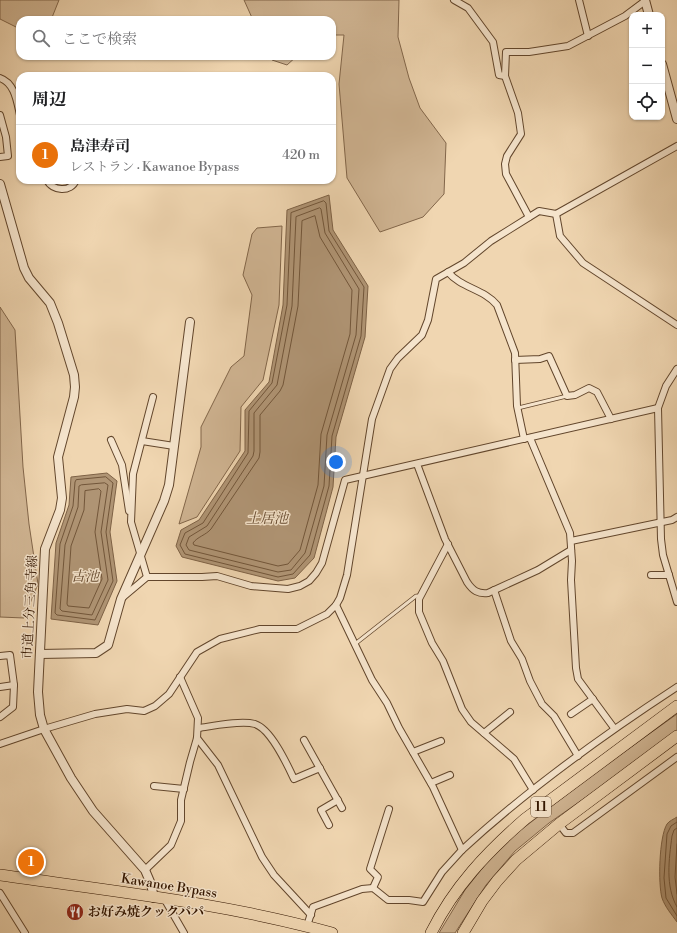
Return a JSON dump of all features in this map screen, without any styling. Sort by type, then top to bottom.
[{"type":"highway","name":"11","points":[[431,933],[454,894],[473,869],[502,839],[544,805],[677,706]]},
{"type":"highway","name":"11","points":[[463,933],[482,901],[497,881],[516,860],[559,824],[677,736]]},
{"type":"highway","name":"Kawanoe Bypass","points":[[0,875],[230,910],[307,926],[332,933]]},
{"type":"street","points":[[454,0],[468,8],[493,42],[499,75],[505,76]]},
{"type":"street","points":[[579,0],[588,36]]},
{"type":"street","points":[[530,217],[506,174],[505,164],[521,134],[518,113],[505,76],[506,52],[529,52],[568,46],[625,16],[645,1],[648,12]]},
{"type":"street","points":[[665,75],[677,119]]},
{"type":"street","points":[[0,78],[11,85],[16,102]]},
{"type":"street","points":[[0,115],[6,137],[8,156],[0,157]]},
{"type":"street","points":[[0,744],[95,714],[127,709],[144,711],[154,706],[169,694],[197,652],[220,639],[260,629],[296,629],[326,614],[336,605],[340,598],[347,575],[372,419],[390,369],[398,358],[422,335],[428,320],[436,279],[464,263],[491,241],[539,211],[556,214],[677,146]]},
{"type":"street","name":"市道上分三角寺線","points":[[0,184],[24,268],[29,278],[50,304],[58,322],[74,375],[75,387],[74,397],[58,457],[62,498],[60,510],[45,549],[38,692],[40,715],[44,729],[71,778],[93,811],[145,870],[159,899]]},
{"type":"street","points":[[49,184],[56,189],[67,189],[74,184]]},
{"type":"street","points":[[556,214],[560,236],[583,263],[677,325]]},
{"type":"street","points":[[448,272],[454,279],[492,299],[497,305],[515,353],[518,408],[527,438],[570,533],[571,580],[576,668],[578,679],[614,728]]},
{"type":"street","points":[[40,654],[96,653],[108,645],[121,599],[164,500],[169,485],[190,322]]},
{"type":"street","points":[[515,360],[540,359],[549,356],[567,396],[575,395],[589,388],[597,392],[611,419]]},
{"type":"street","points":[[677,369],[666,386],[658,408],[660,523],[663,555],[677,602]]},
{"type":"street","points":[[131,522],[133,474],[153,397]]},
{"type":"street","points":[[121,599],[147,578],[217,576],[251,586],[288,589],[300,586],[310,581],[322,563],[345,480],[658,408]]},
{"type":"street","points":[[111,440],[122,465],[131,522],[147,578]]},
{"type":"street","points":[[142,441],[174,446]]},
{"type":"street","points":[[417,464],[448,544],[471,588],[476,592],[488,593],[538,570],[571,550]]},
{"type":"street","points":[[571,541],[660,523],[677,517]]},
{"type":"street","points":[[448,544],[420,596],[419,612],[430,638],[443,662],[462,709],[471,722],[514,759],[533,790]]},
{"type":"street","points":[[651,575],[669,575]]},
{"type":"street","points":[[494,590],[511,641],[522,659],[530,681],[542,704],[554,716],[578,756]]},
{"type":"street","points":[[336,605],[372,680],[430,783],[462,850]]},
{"type":"street","points":[[0,656],[10,655],[14,685],[13,707],[0,718]]},
{"type":"street","points":[[145,870],[170,844],[181,821],[181,800],[199,728],[198,718],[180,677]]},
{"type":"street","points":[[0,687],[14,685]]},
{"type":"street","points":[[307,926],[313,907],[362,889],[373,888],[388,900],[423,902],[442,872],[479,834],[533,790],[614,728],[677,687]]},
{"type":"street","points":[[571,714],[593,700]]},
{"type":"street","points":[[484,733],[510,712]]},
{"type":"street","points":[[199,728],[232,723],[255,724],[267,733],[284,756],[294,779],[320,768]]},
{"type":"street","points":[[197,738],[218,765],[262,857],[274,875],[311,915]]},
{"type":"street","points":[[304,740],[342,808]]},
{"type":"street","points":[[413,752],[440,741]]},
{"type":"street","points":[[559,824],[566,833],[573,833],[677,757]]},
{"type":"street","points":[[430,783],[450,775]]},
{"type":"street","points":[[154,786],[184,789]]},
{"type":"street","points":[[329,825],[321,810],[338,800]]},
{"type":"street","points":[[373,888],[378,877],[370,869],[389,809]]},
{"type":"street","points":[[0,893],[25,933]]},
{"type":"street","points":[[159,899],[184,933]]},
{"type":"lane","points":[[518,408],[567,396]]},
{"type":"lane","points":[[355,644],[416,596],[420,596]]},
{"type":"shaded area","points":[[0,0],[59,0],[53,16],[16,16],[16,27],[0,19]]},
{"type":"shaded area","points":[[244,0],[399,0],[398,37],[409,78],[420,108],[446,143],[444,194],[423,217],[380,232],[347,178],[339,84],[344,35],[336,35],[336,16],[251,16]]},
{"type":"shaded area","points":[[272,60],[293,60],[287,65]]},
{"type":"shaded area","points":[[282,226],[279,305],[263,380],[241,407],[240,451],[197,517],[179,524],[201,447],[201,427],[231,367],[244,356],[252,295],[243,275],[252,234],[257,228]]},
{"type":"shaded area","points":[[0,307],[15,330],[23,467],[29,524],[38,584],[24,618],[0,617]]},
{"type":"shaded area","points":[[677,714],[677,730],[602,786],[549,823],[515,851],[486,885],[455,933],[439,933],[465,890],[488,861],[517,833],[596,772]]},
{"type":"water","name":"土居池","points":[[329,195],[333,230],[368,286],[365,337],[336,437],[333,487],[314,558],[295,578],[278,581],[182,557],[176,546],[181,530],[199,520],[245,451],[245,410],[269,382],[283,305],[287,210]]},
{"type":"water","name":"古池","points":[[107,473],[117,481],[110,532],[117,581],[98,625],[51,619],[56,543],[69,505],[71,477]]},
{"type":"water","points":[[677,817],[677,922],[662,898],[660,872],[664,830],[670,821]]},
{"type":"place","name":"島津寿司","points":[[31,862]]},
{"type":"place","name":"お好み焼クックパパ","points":[[75,912]]}]
